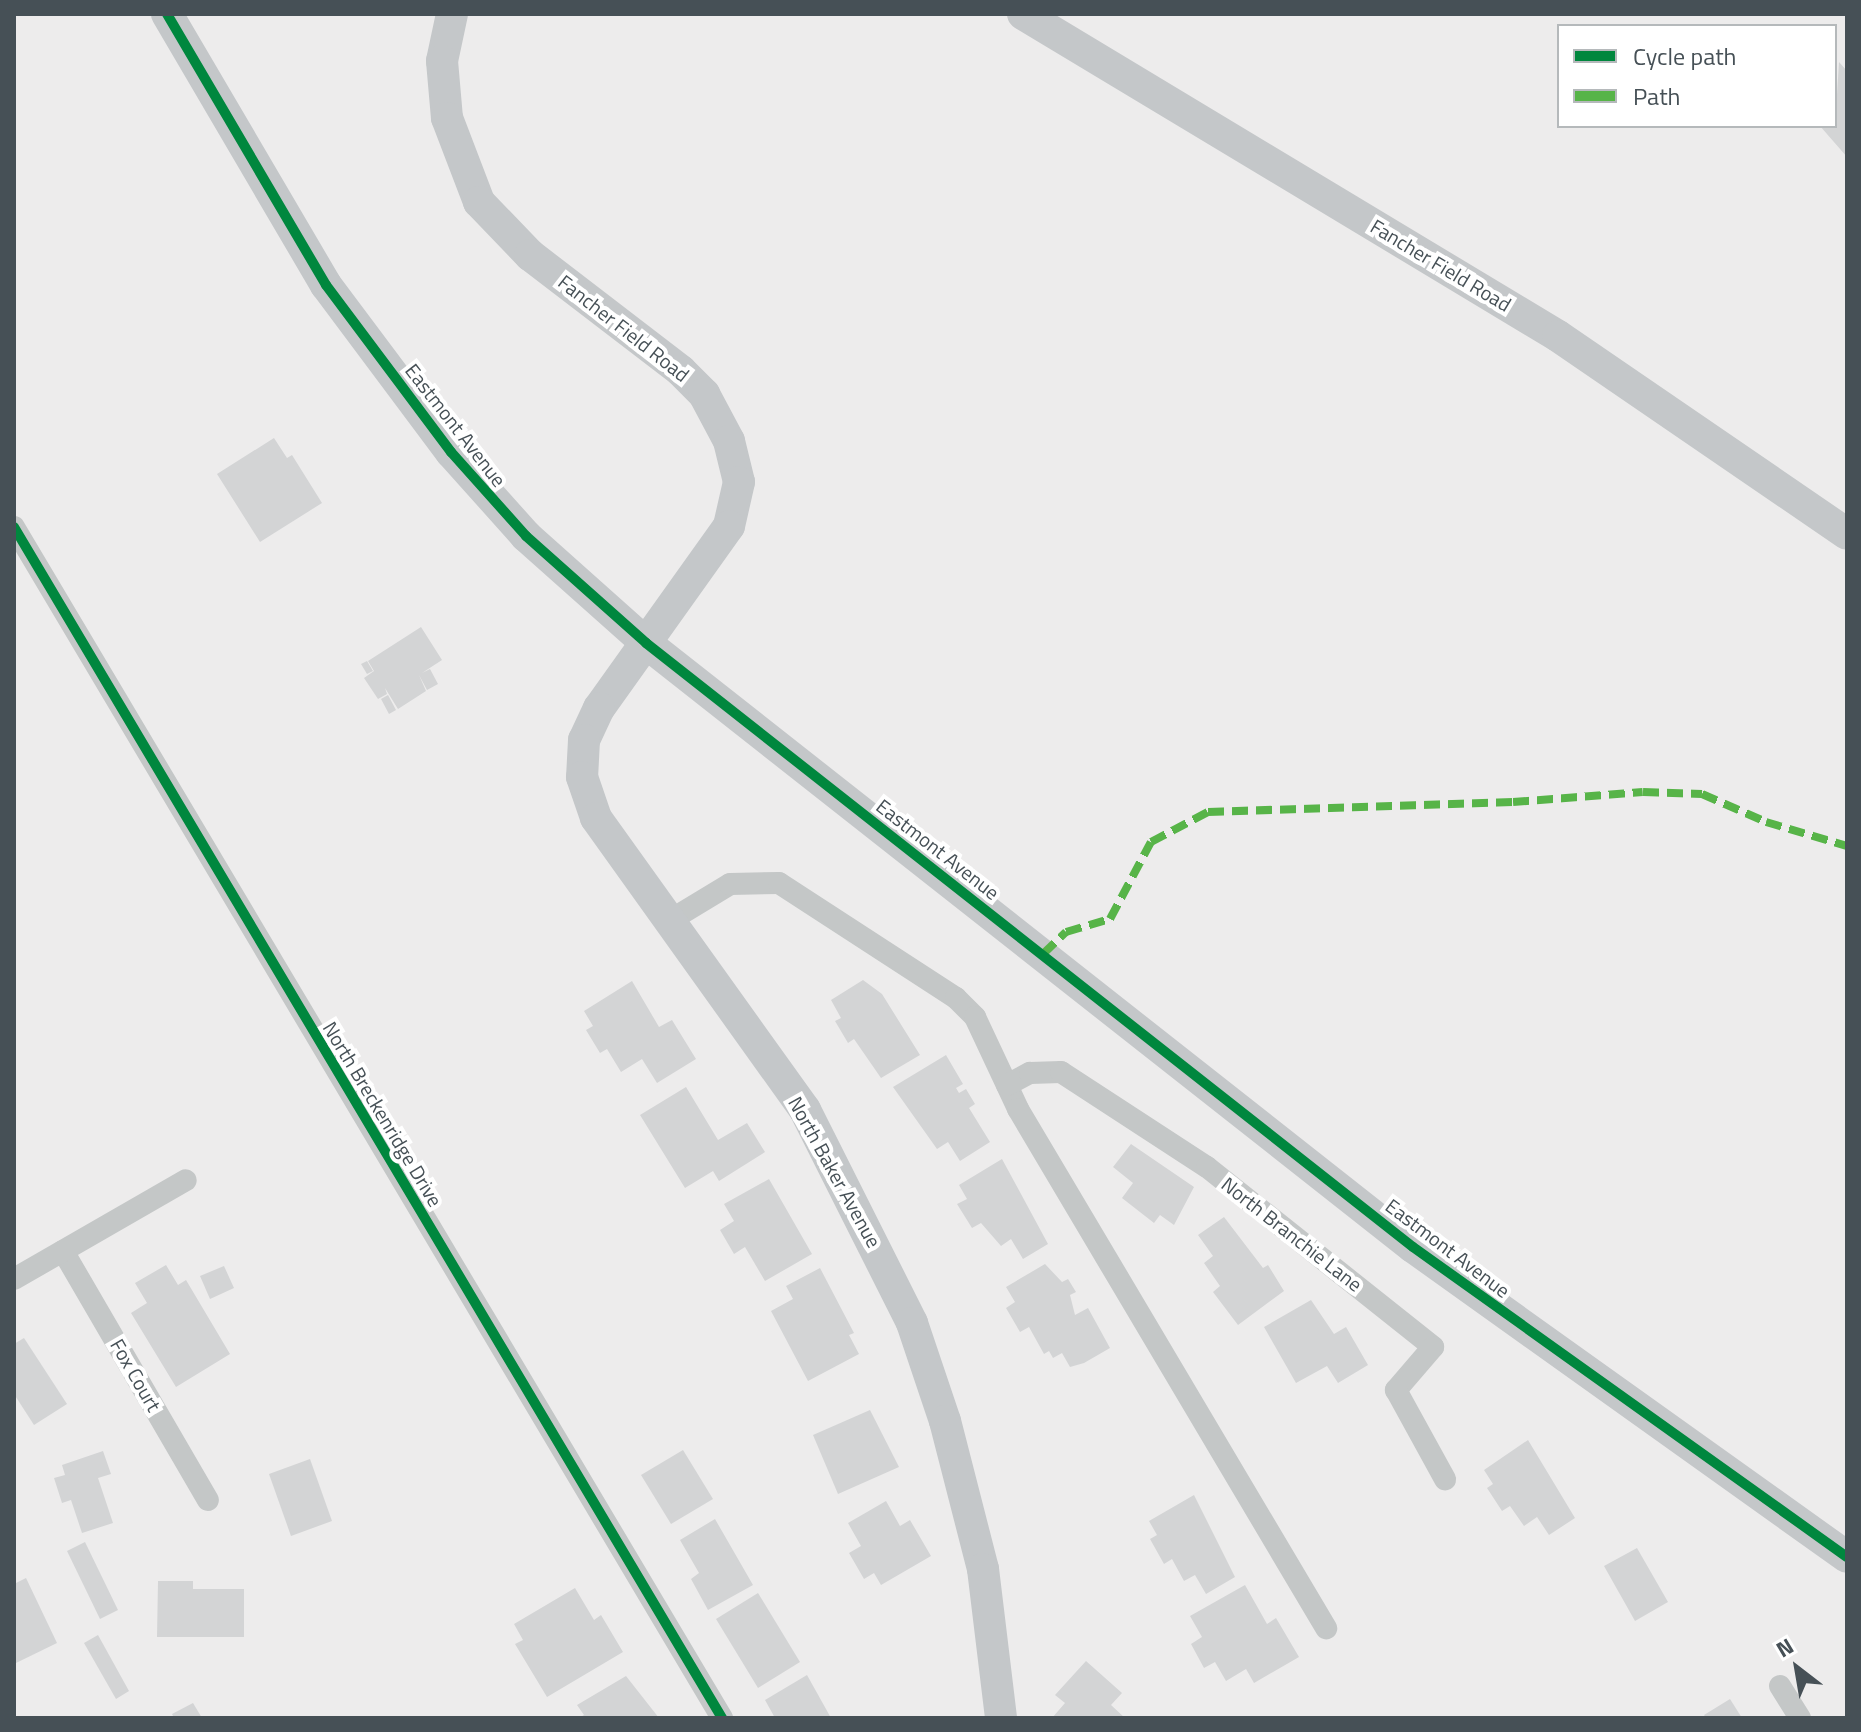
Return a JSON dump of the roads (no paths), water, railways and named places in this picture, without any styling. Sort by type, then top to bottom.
[{"type":"main road","name":"Eastmont Avenue","points":[[167,14],[326,285],[451,452],[526,536],[646,643],[1413,1247],[1847,1557]]},
{"type":"main road","name":"Fancher Field Road","points":[[452,14],[442,61],[447,118],[479,202],[530,255],[681,371],[704,394],[729,441],[739,482],[729,526],[646,643]]},
{"type":"main road","name":"Fancher Field Road","points":[[1023,14],[1558,336],[1847,534]]},
{"type":"main road","name":"North Baker Avenue","points":[[646,643],[599,708],[584,740],[582,777],[596,818],[805,1110],[912,1323],[949,1434],[983,1569],[1001,1718]]},
{"type":"street","name":"North Breckenridge Drive","points":[[14,527],[722,1718]]},
{"type":"street","points":[[669,921],[730,884],[779,883],[797,891],[956,998],[987,1038],[1007,1085],[1326,1628]]},
{"type":"street","name":"North Branchie Lane","points":[[1007,1085],[1030,1073],[1061,1072],[1207,1167],[1433,1347],[1396,1390],[1445,1479]]},
{"type":"street","points":[[14,1279],[186,1180]]},
{"type":"street","name":"Fox Court","points":[[63,1251],[208,1500]]},
{"type":"street","points":[[1780,1686],[1800,1718]]}]
